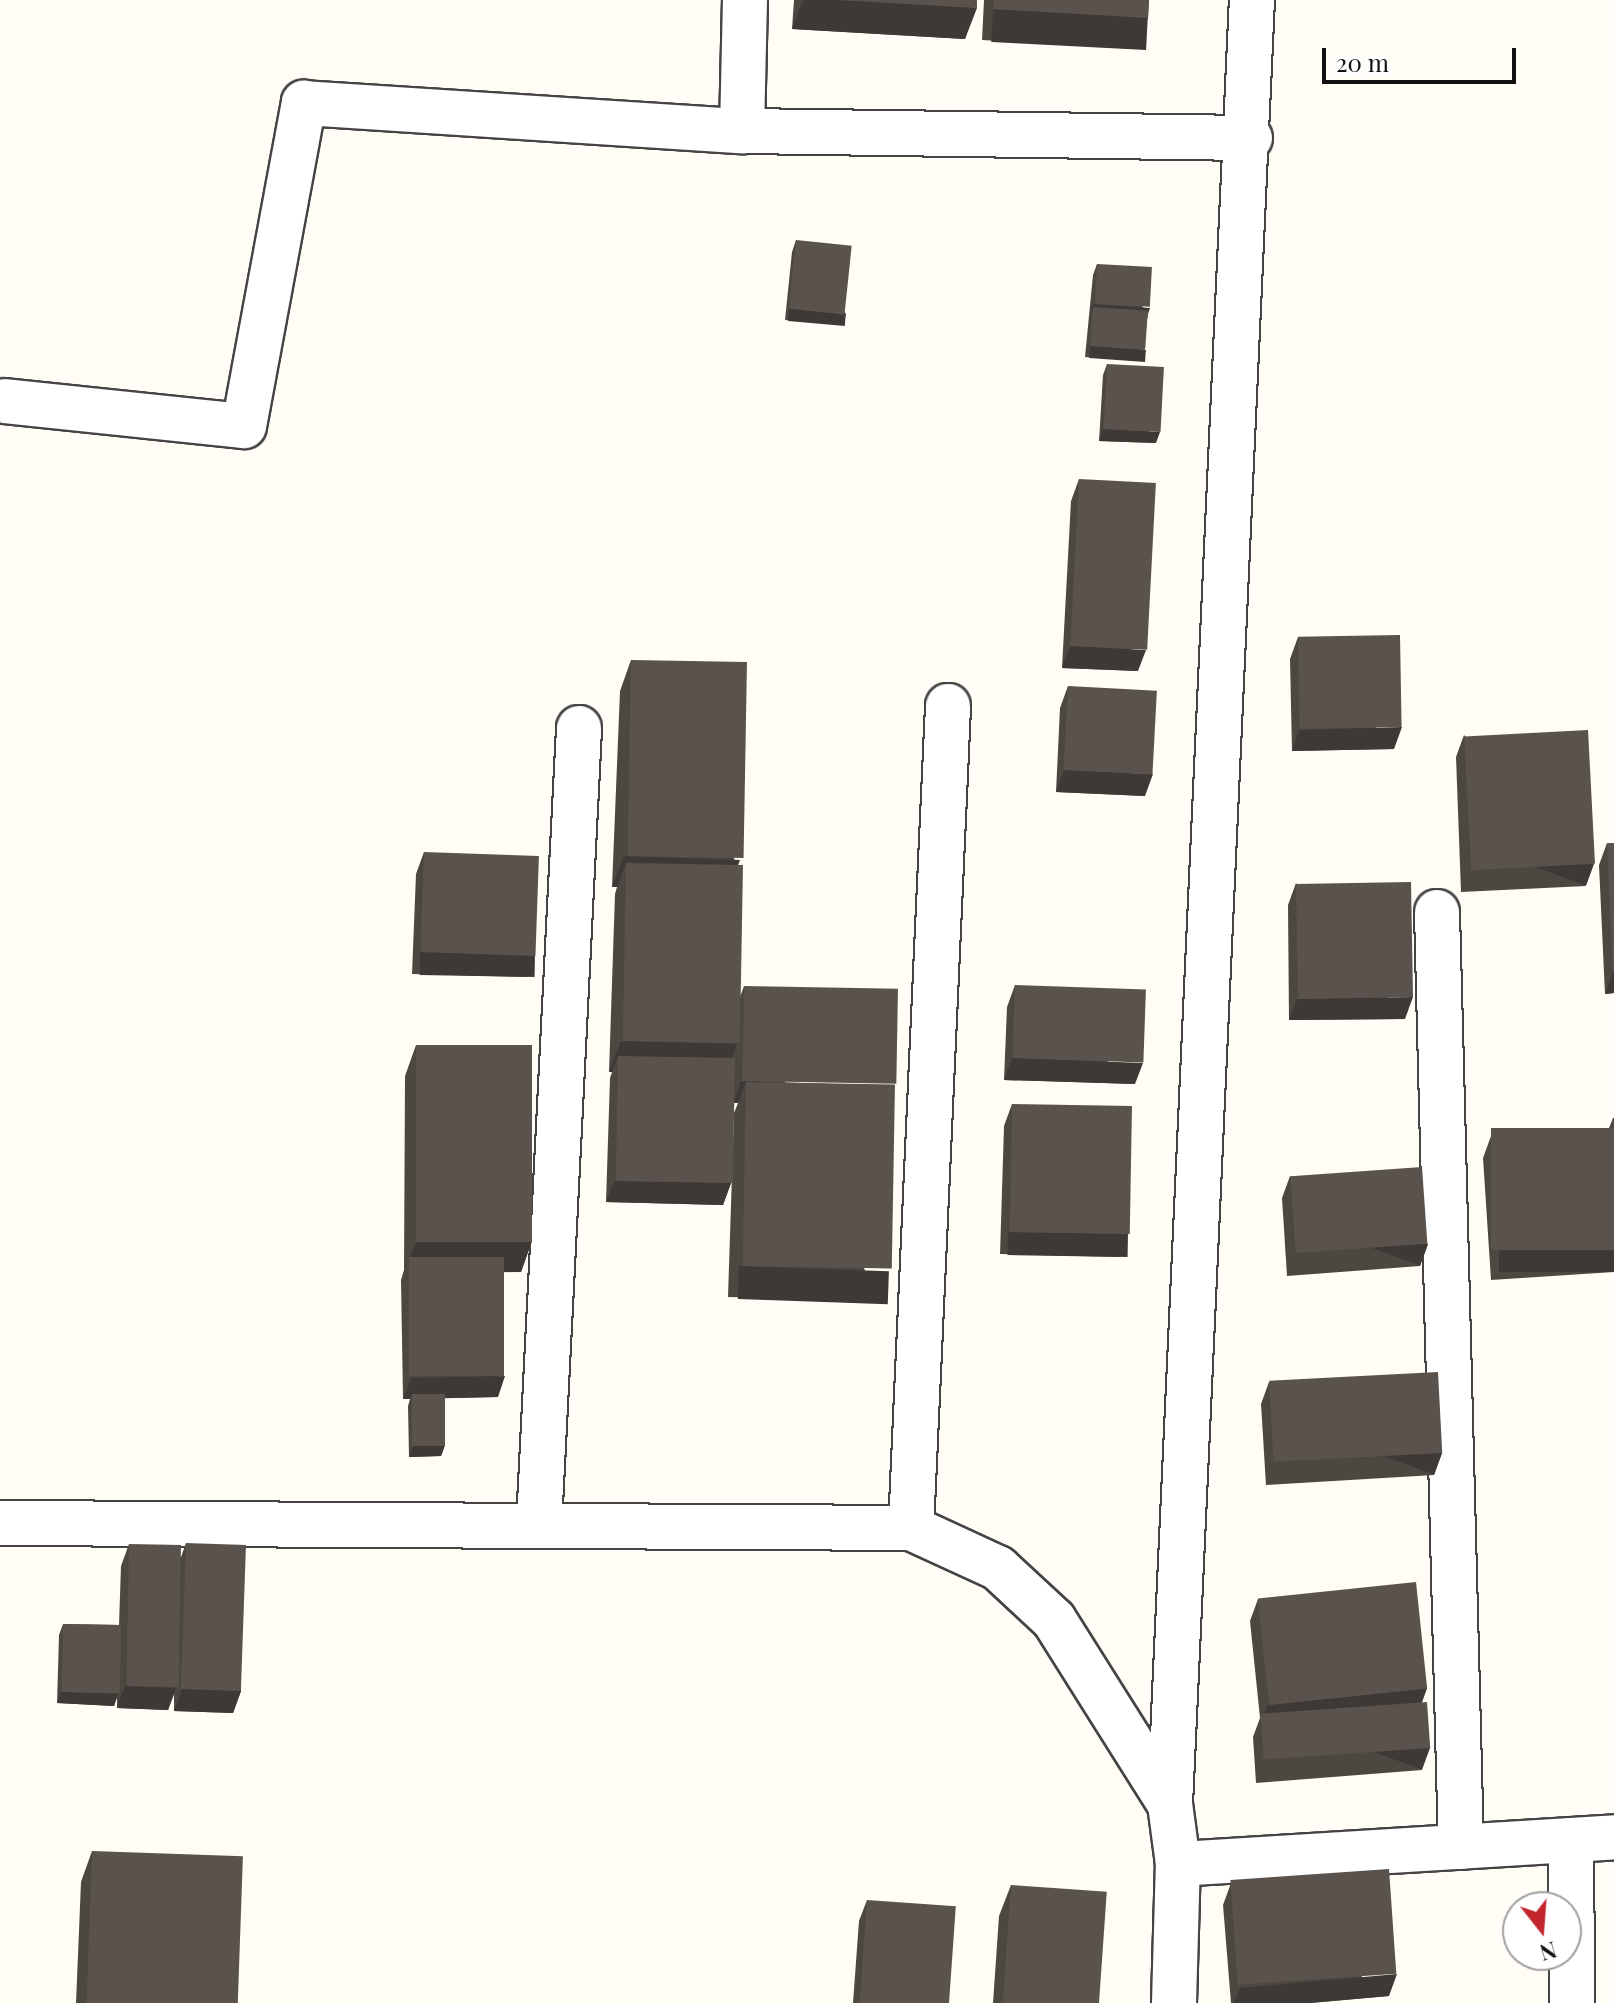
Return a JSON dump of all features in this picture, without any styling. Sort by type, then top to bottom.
[{"type":"street","points":[[742,131],[745,0]]},
{"type":"street","points":[[1174,2003],[1178,1864],[1170,1804],[1250,138],[1252,0]]},
{"type":"street","points":[[5,401],[244,426],[304,103],[742,131],[1250,138]]},
{"type":"street","points":[[911,1528],[948,706]]},
{"type":"street","points":[[539,1524],[579,728]]},
{"type":"street","points":[[1437,912],[1461,1847]]},
{"type":"street","points":[[0,1523],[911,1528],[998,1568],[1054,1620],[1170,1804]]},
{"type":"street","points":[[1178,1864],[1614,1837]]},
{"type":"street","points":[[1571,1840],[1572,2003]]},
{"type":"building","points":[[838,0],[977,0],[977,8]]},
{"type":"building","points":[[994,0],[1149,0],[1148,18],[993,9]]},
{"type":"building","points":[[796,240],[852,246],[844,314],[789,309]]},
{"type":"building","points":[[1097,264],[1152,267],[1150,307],[1095,304]]},
{"type":"building","points":[[1093,307],[1148,311],[1145,350],[1090,346]]},
{"type":"building","points":[[1107,364],[1164,367],[1161,432],[1104,429]]},
{"type":"building","points":[[1079,479],[1156,483],[1147,650],[1070,646]]},
{"type":"building","points":[[1400,635],[1402,727],[1300,729],[1298,637]]},
{"type":"building","points":[[631,660],[747,662],[744,858],[628,856]]},
{"type":"building","points":[[1068,686],[1157,691],[1152,775],[1064,770]]},
{"type":"building","points":[[1588,730],[1595,864],[1471,870],[1464,736]]},
{"type":"building","points":[[1607,843],[1614,843],[1614,972],[1613,972]]},
{"type":"building","points":[[424,852],[539,856],[535,956],[421,952]]},
{"type":"building","points":[[626,863],[743,865],[740,1043],[623,1041]]},
{"type":"building","points":[[1411,882],[1413,997],[1298,999],[1296,884]]},
{"type":"building","points":[[1015,985],[1146,990],[1143,1063],[1012,1058]]},
{"type":"building","points":[[744,986],[898,989],[896,1084],[742,1081]]},
{"type":"building","points":[[416,1045],[532,1045],[532,1242],[416,1242]]},
{"type":"building","points":[[618,1056],[735,1058],[733,1183],[616,1181]]},
{"type":"building","points":[[746,1082],[895,1085],[892,1269],[743,1266]]},
{"type":"building","points":[[1012,1104],[1132,1106],[1130,1234],[1010,1232]]},
{"type":"building","points":[[1491,1128],[1614,1128],[1614,1250],[1491,1250]]},
{"type":"building","points":[[1422,1167],[1427,1244],[1296,1253],[1290,1176]]},
{"type":"building","points":[[409,1257],[504,1257],[504,1376],[409,1376]]},
{"type":"building","points":[[1438,1372],[1442,1453],[1273,1462],[1269,1381]]},
{"type":"building","points":[[412,1394],[445,1394],[445,1446],[412,1446]]},
{"type":"building","points":[[186,1543],[246,1545],[241,1691],[181,1689]]},
{"type":"building","points":[[129,1544],[181,1545],[179,1687],[127,1686]]},
{"type":"building","points":[[1416,1582],[1427,1688],[1269,1705],[1258,1599]]},
{"type":"building","points":[[63,1624],[121,1625],[120,1693],[62,1692]]},
{"type":"building","points":[[1427,1702],[1430,1748],[1264,1760],[1260,1714]]},
{"type":"building","points":[[92,1851],[243,1856],[238,2003],[87,2003]]},
{"type":"building","points":[[1389,1869],[1396,1974],[1238,1985],[1230,1880]]},
{"type":"building","points":[[1011,1885],[1107,1892],[1099,2003],[1003,2003]]},
{"type":"building","points":[[867,1900],[956,1906],[949,2003],[860,2003]]}]
